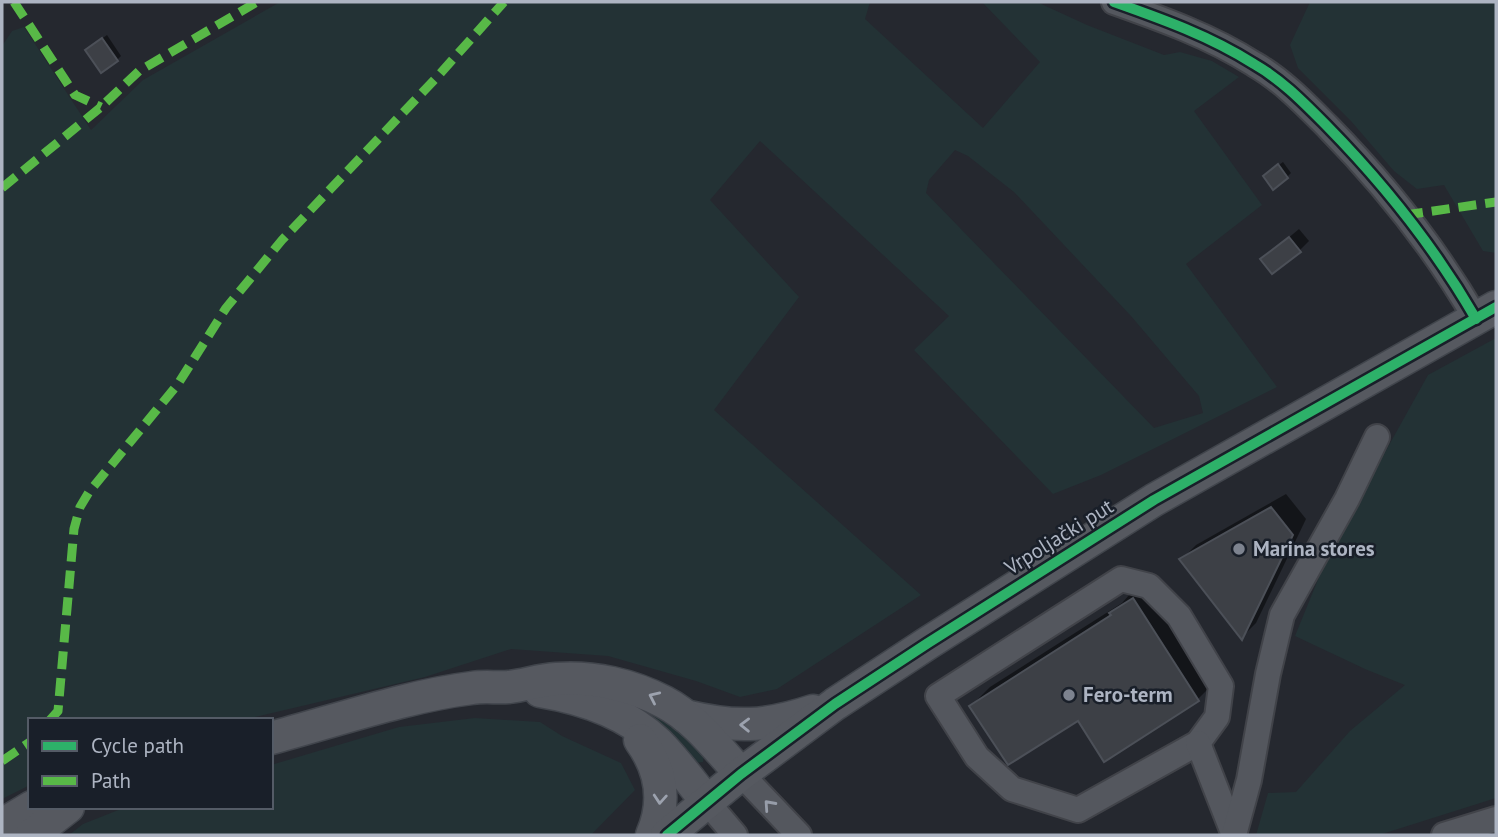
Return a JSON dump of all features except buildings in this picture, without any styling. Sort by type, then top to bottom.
[{"type":"main road","name":"Vrpoljački put","points":[[667,835],[741,774],[835,704],[1153,500],[1486,313]]},
{"type":"main road","points":[[273,737],[422,698],[472,688],[511,687],[554,679],[597,680],[645,693],[666,703],[685,716],[741,774]]},
{"type":"main road","points":[[511,687],[556,694],[587,703],[627,721],[657,742],[707,802]]},
{"type":"main road","points":[[685,716],[733,724],[766,725],[835,704]]},
{"type":"main road","points":[[627,721],[650,754],[661,786],[660,807],[652,835]]},
{"type":"main road","points":[[2,825],[29,809]]},
{"type":"main road","points":[[32,835],[65,809]]},
{"type":"street","points":[[1114,2],[1209,38],[1257,65],[1296,95],[1361,160],[1452,277],[1486,313]]},
{"type":"street","points":[[1198,743],[1234,835],[1249,780],[1268,674],[1282,615],[1377,437]]},
{"type":"street","points":[[1121,579],[1149,586],[1179,616],[1221,686],[1217,716],[1198,743],[1078,810],[1012,789],[977,757],[938,696],[1121,579]]},
{"type":"street","points":[[741,774],[799,835]]},
{"type":"street","points":[[707,802],[735,835]]},
{"type":"street","points":[[1444,835],[1496,819]]},
{"type":"shaded area","points":[[280,2],[870,2],[865,19],[983,128],[1040,62],[982,2],[1037,2],[1164,55],[1180,52],[1212,61],[1239,77],[1194,111],[1262,205],[1186,264],[1277,387],[1101,475],[1053,494],[914,350],[949,316],[760,141],[710,200],[799,297],[714,410],[921,595],[777,689],[740,697],[696,681],[608,656],[511,649],[425,677],[251,718],[28,718],[28,786],[2,799],[2,46],[12,31],[24,27],[91,130],[143,80]],"holes":[[[955,150],[968,156],[1014,192],[1131,316],[1199,396],[1203,413],[1154,428],[926,193],[929,180]]]},
{"type":"shaded area","points":[[1310,2],[1496,2],[1496,253],[1483,251],[1444,185],[1417,189],[1394,171],[1351,121],[1298,68],[1290,45]]},
{"type":"shaded area","points":[[1496,338],[1496,798],[1379,835],[1256,835],[1268,793],[1296,792],[1350,731],[1405,685],[1295,636],[1328,555],[1428,375]]},
{"type":"shaded area","points":[[626,704],[651,706],[704,753],[703,762],[695,763]]},
{"type":"shaded area","points":[[475,718],[540,722],[562,736],[621,763],[635,790],[591,835],[69,835],[83,824],[121,809],[273,809],[273,764],[399,727]]},
{"type":"marked path","points":[[14,2],[75,95],[101,107]]},
{"type":"marked path","points":[[2,188],[101,107],[139,71],[257,2]]},
{"type":"marked path","points":[[52,718],[58,711],[74,529],[80,507],[89,492],[178,384],[226,308],[282,240],[438,76],[504,2]]},
{"type":"marked path","points":[[1405,215],[1496,202]]},
{"type":"marked path","points":[[2,761],[28,743]]},
{"type":"cycle path","points":[[1114,2],[1220,45],[1264,70],[1292,92],[1348,148],[1388,194],[1426,242],[1476,319]]},
{"type":"cycle path","points":[[667,835],[741,774],[835,704],[928,643],[1154,500],[1496,307]]},
{"type":"place","name":"Marina stores","points":[[1239,549]]},
{"type":"place","name":"Fero-term","points":[[1069,695]]}]
